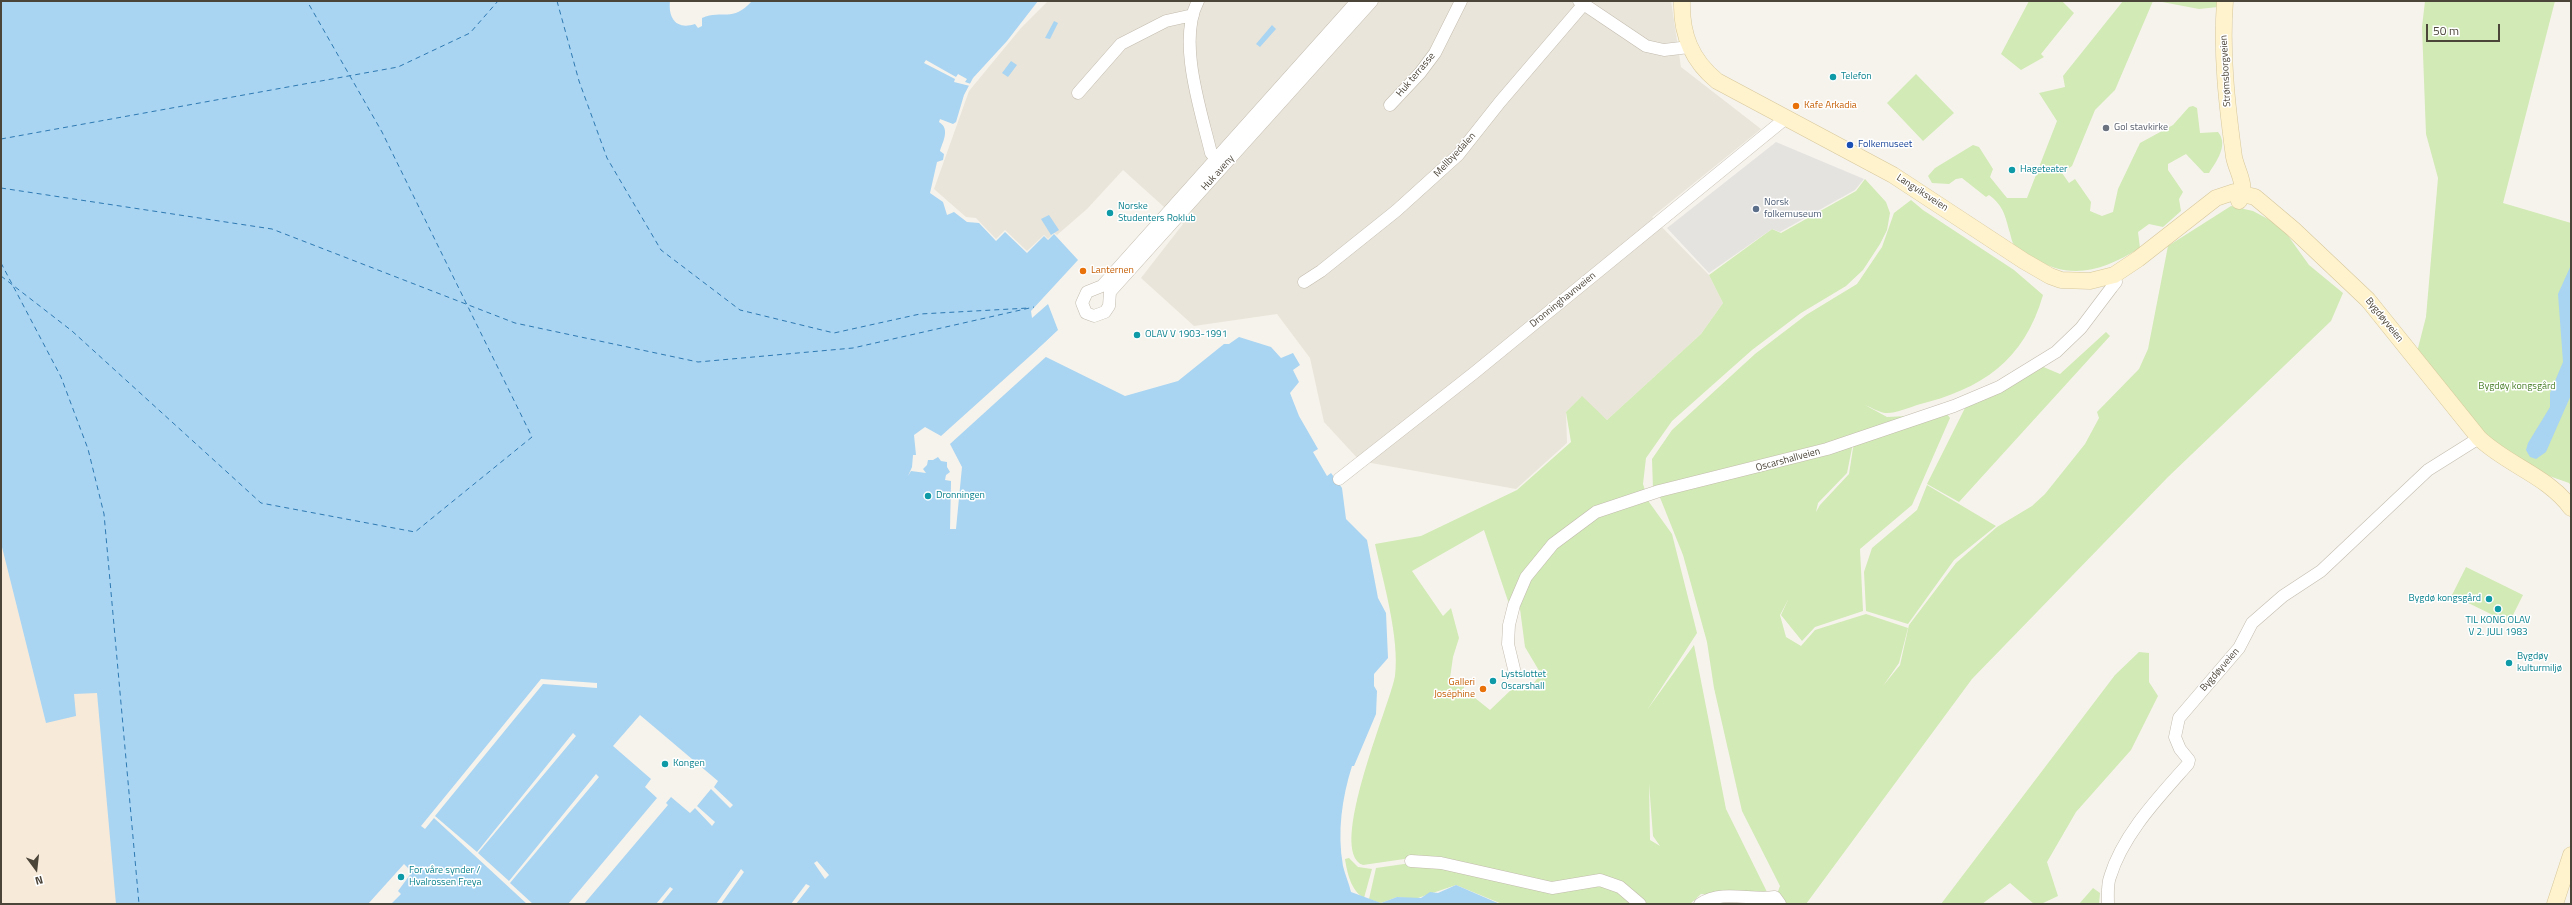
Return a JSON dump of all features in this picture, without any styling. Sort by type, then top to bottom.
[{"type":"street","points":[[1198,1],[1193,15],[1190,53],[1211,152],[1220,163]]},
{"type":"street","name":"Huk aveny","points":[[1351,16],[1357,1]]},
{"type":"street","name":"Huk aveny","points":[[1167,222],[1102,286],[1087,292],[1082,303],[1086,313],[1094,316],[1105,312],[1109,306],[1110,292],[1167,222],[1351,16],[1372,1]]},
{"type":"street","name":"Huk terrasse","points":[[1390,105],[1420,73],[1435,52],[1461,1]]},
{"type":"street","name":"Langviksveien","points":[[1682,1],[1683,22],[1689,47],[1701,66],[1717,81],[1908,183],[2024,262],[2050,276],[2081,281],[2098,280],[2114,274],[2134,262],[2200,212],[2238,195],[2276,214]]},
{"type":"street","name":"Strømsborgveien","points":[[2225,1],[2224,80],[2235,164],[2232,176],[2238,195]]},
{"type":"street","points":[[1581,3],[1646,46],[1664,50],[1689,47]]},
{"type":"street","name":"Mellbyedalen","points":[[1304,282],[1321,271],[1396,211],[1458,155],[1581,3]]},
{"type":"street","points":[[1078,93],[1121,44],[1166,21],[1193,15]]},
{"type":"street","name":"Dronninghavnveien","points":[[1339,479],[1474,373],[1786,118]]},
{"type":"street","name":"Bygdøyveien","points":[[2276,214],[2368,300],[2479,438],[2501,456],[2552,488],[2571,508]]},
{"type":"street","name":"Oscarshallveien","points":[[1514,669],[1508,644],[1509,625],[1514,605],[1526,578],[1553,544],[1596,512],[1660,491],[1827,449],[1954,406],[1999,387],[2056,352],[2081,328],[2116,282],[2114,274]]},
{"type":"street","name":"Bygdøyveien","points":[[2108,904],[2109,878],[2118,854],[2157,800],[2188,764],[2188,760],[2180,749],[2175,737],[2179,718],[2240,648],[2252,623],[2283,596],[2322,571],[2428,470],[2479,438]]},
{"type":"street","points":[[2555,904],[2571,855]]},
{"type":"street","points":[[1411,861],[1441,863],[1552,888],[1600,880],[1620,887],[1640,904]]},
{"type":"street","points":[[1700,904],[1717,897],[1737,896],[1759,899],[1775,897],[1780,904]]},
{"type":"shaded area","points":[[1048,1],[1671,1],[1681,67],[1761,129],[1652,217],[1709,275],[1723,303],[1701,334],[1607,420],[1581,397],[1566,412],[1567,443],[1516,489],[1360,461],[1324,422],[1310,358],[1277,314],[1194,326],[1141,278],[1183,224],[1123,170],[1087,209],[1057,235],[1054,233],[1048,239],[1044,235],[1027,251],[1005,230],[996,239],[976,218],[966,217],[934,189],[969,91],[1021,28]]},
{"type":"shaded area","name":"Norsk folkemuseum","points":[[1776,142],[1864,179],[1855,190],[1780,232],[1772,229],[1709,273],[1667,228]]},
{"type":"shaded area","points":[[1,543],[46,723],[74,694],[97,692],[119,904],[1,904]]},
{"type":"green space","points":[[2029,1],[2062,1],[2074,13],[2041,54],[2044,57],[2021,70],[2001,54]]},
{"type":"green space","points":[[2123,1],[2153,1],[2115,90],[2095,110],[2072,166],[2062,173],[2069,183],[2075,179],[2091,202],[2090,211],[2102,216],[2113,212],[2118,189],[2140,143],[2173,125],[2189,107],[2193,106],[2197,108],[2200,133],[2218,132],[2221,137],[2222,148],[2218,159],[2209,173],[2204,173],[2186,154],[2168,164],[2168,170],[2183,192],[2179,199],[2181,211],[2163,227],[2149,224],[2138,232],[2140,248],[2127,256],[2100,267],[2074,271],[2060,269],[2046,265],[2014,245],[2001,207],[1989,195],[1986,197],[1962,178],[1956,179],[1949,184],[1932,183],[1928,176],[1935,168],[1973,145],[1979,147],[1993,169],[1990,177],[2007,198],[2027,198],[2057,121],[2039,93],[2065,87],[2063,76]]},
{"type":"green space","points":[[2157,1],[2218,1],[2218,7],[2199,9]]},
{"type":"green space","name":"Bygdøy kongsgård","points":[[2425,1],[2555,1],[2503,203],[2571,223],[2571,486],[2569,483],[2538,472],[2484,436],[2417,352],[2426,317],[2438,178],[2426,134],[2422,27]]},
{"type":"green space","points":[[1916,74],[1954,113],[1923,141],[1887,103]]},
{"type":"green space","points":[[1865,179],[1886,202],[1890,213],[1887,230],[1880,244],[1863,270],[1846,286],[1801,313],[1752,350],[1672,421],[1646,458],[1643,484],[1649,502],[1672,534],[1697,633],[1647,710],[1694,645],[1726,809],[1768,894],[1701,894],[1690,904],[1502,904],[1456,885],[1415,899],[1397,897],[1381,903],[1369,899],[1376,868],[1411,863],[1411,858],[1363,865],[1354,854],[1352,834],[1363,776],[1395,676],[1396,661],[1393,628],[1375,544],[1421,536],[1517,490],[1571,442],[1566,412],[1582,396],[1607,420],[1701,334],[1723,303],[1709,275],[1772,229],[1781,233],[1856,191]],"holes":[[[1484,530],[1508,601],[1520,609],[1525,647],[1541,674],[1533,684],[1513,688],[1490,710],[1475,698],[1464,696],[1464,686],[1450,678],[1453,657],[1459,638],[1451,608],[1443,616],[1412,571]],[[1649,783],[1653,836],[1660,846],[1650,840]]]},
{"type":"green space","points":[[1911,200],[1923,210],[2014,270],[2043,295],[2035,318],[2024,338],[2012,355],[1997,369],[1980,381],[1940,398],[1893,413],[1877,411],[1865,405],[1887,417],[1947,414],[1950,418],[1912,505],[1860,549],[1863,611],[1815,627],[1802,641],[1781,615],[1789,598],[1780,615],[1786,637],[1801,646],[1815,630],[1866,614],[1908,628],[1899,663],[1883,686],[1900,665],[1909,625],[1956,563],[1997,527],[2032,506],[2045,494],[2085,444],[2099,418],[2097,412],[2139,369],[2148,349],[2168,246],[2231,206],[2253,211],[2281,226],[2309,265],[2343,293],[2331,321],[2168,477],[1972,679],[1806,904],[1784,904],[1777,894],[1780,886],[1742,811],[1714,688],[1707,642],[1683,555],[1659,495],[1853,443],[1847,473],[1818,503],[1816,512],[1820,505],[1849,474],[1854,442],[1813,449],[1653,489],[1652,459],[1672,430],[1755,354],[1806,315],[1857,284],[1882,247],[1894,213]]},
{"type":"green space","points":[[2106,332],[2110,336],[1959,502],[1927,484],[1965,408],[2041,366],[2060,374]]},
{"type":"green space","points":[[1927,485],[1996,526],[1954,560],[1908,624],[1866,611],[1864,572],[1872,548],[1917,510]]},
{"type":"green space","points":[[2466,567],[2523,595],[2509,623],[2452,595]]},
{"type":"green space","points":[[2139,652],[2149,653],[2149,682],[2158,696],[2131,750],[2076,812],[2047,862],[2058,896],[2041,904],[2034,904],[2010,883],[1982,904],[1941,904],[2115,675]]},
{"type":"green space","points":[[1349,858],[1358,867],[1372,869],[1364,898],[1356,891],[1350,881],[1345,859]]},
{"type":"green space","points":[[2093,888],[2100,893],[2099,904],[2079,904]]},
{"type":"water","points":[[1,1],[670,1],[672,18],[675,22],[683,25],[695,24],[698,28],[702,26],[702,18],[739,12],[752,1],[1038,1],[1007,41],[973,78],[964,95],[956,122],[953,124],[940,119],[939,122],[943,125],[945,136],[940,151],[944,154],[943,160],[937,162],[930,193],[943,202],[947,215],[954,212],[967,222],[979,223],[996,241],[1005,232],[1027,253],[1044,236],[1048,240],[1054,234],[1078,260],[1031,311],[1032,318],[1048,304],[1058,330],[1038,349],[1046,357],[1125,396],[1178,381],[1224,344],[1229,344],[1239,337],[1271,347],[1281,358],[1293,353],[1300,365],[1293,370],[1299,382],[1290,393],[1299,416],[1318,449],[1313,452],[1327,476],[1331,473],[1342,488],[1346,519],[1367,540],[1378,598],[1386,613],[1388,658],[1374,674],[1374,686],[1377,691],[1376,714],[1354,766],[1352,766],[1343,803],[1340,841],[1341,853],[1351,892],[1381,903],[1397,897],[1421,898],[1430,892],[1438,893],[1456,885],[1500,904],[391,904],[401,894],[398,891],[412,872],[404,864],[368,904],[116,904],[97,693],[74,694],[76,716],[46,723],[1,543]]},
{"type":"water","points":[[1054,21],[1058,23],[1050,39],[1045,38]]},
{"type":"water","points":[[1272,25],[1276,29],[1260,47],[1256,44]]},
{"type":"water","points":[[1011,61],[1017,65],[1008,77],[1002,73]]},
{"type":"water","points":[[1049,215],[1059,230],[1051,235],[1041,219]]},
{"type":"water","points":[[2571,265],[2571,395],[2546,452],[2536,459],[2530,457],[2526,450],[2528,443],[2550,407],[2550,393],[2563,362],[2558,294]]},
{"type":"pier","points":[[926,60],[956,77],[958,74],[967,79],[965,82],[971,84],[970,86],[954,82],[955,79],[924,63]]},
{"type":"pier","name":"Dronningen","points":[[1060,329],[1041,349],[1048,355],[950,444],[962,467],[956,529],[950,529],[951,481],[945,480],[946,475],[950,472],[947,467],[947,462],[941,461],[938,457],[933,460],[928,460],[927,465],[923,469],[926,473],[911,471],[908,476],[912,467],[913,455],[916,455],[914,435],[925,427],[941,436]]},
{"type":"pier","points":[[541,679],[597,683],[597,688],[543,684],[435,816],[477,852],[573,733],[576,736],[478,853],[509,881],[596,774],[599,777],[510,883],[533,904],[527,904],[434,818],[425,829],[421,826]]},
{"type":"pier","points":[[640,715],[718,781],[714,787],[733,805],[730,808],[711,789],[697,806],[715,822],[712,826],[695,808],[690,813],[671,797],[666,803],[668,805],[584,904],[568,904],[657,798],[645,787],[651,779],[613,746]]},
{"type":"pier","points":[[817,861],[829,875],[825,879],[814,863]]},
{"type":"pier","points":[[741,869],[744,872],[721,904],[716,904]]},
{"type":"pier","points":[[806,884],[810,886],[796,904],[791,904]]},
{"type":"pier","points":[[670,887],[673,889],[661,904],[656,904]]},
{"type":"ferry route","points":[[1,276],[72,331],[261,503],[415,532],[532,437],[382,132],[307,1]]},
{"type":"ferry route","points":[[1,139],[398,67],[470,33],[498,1]]},
{"type":"ferry route","points":[[557,1],[579,81],[607,158],[661,250],[740,310],[834,333],[920,314],[1029,308]]},
{"type":"ferry route","points":[[1,188],[272,229],[515,323],[698,362],[853,348],[1034,307]]},
{"type":"ferry route","points":[[1,263],[61,377],[88,449],[104,514],[139,904]]},
{"type":"place","name":"Telefon","points":[[1833,77]]},
{"type":"place","name":"Kafe Arkadia","points":[[1796,106]]},
{"type":"place","name":"Gol stavkirke","points":[[2106,128]]},
{"type":"place","name":"Folkemuseet","points":[[1850,145]]},
{"type":"place","name":"Hageteater","points":[[2012,170]]},
{"type":"place","name":"Norsk folkemuseum","points":[[1756,209]]},
{"type":"place","name":"Norske Studenters Roklub","points":[[1110,213]]},
{"type":"place","name":"Lanternen","points":[[1083,271]]},
{"type":"place","name":"OLAV V 1903-1991","points":[[1137,335]]},
{"type":"place","name":"Dronningen","points":[[928,496]]},
{"type":"place","name":"Bygdø kongsgård","points":[[2489,599]]},
{"type":"place","name":"TIL KONG OLAV V 2. JULI 1983","points":[[2498,609]]},
{"type":"place","name":"Bygdøy kulturmiljø","points":[[2509,663]]},
{"type":"place","name":"Lystslottet Oscarshall","points":[[1493,681]]},
{"type":"place","name":"Galleri Joséphine","points":[[1483,689]]},
{"type":"place","name":"Kongen","points":[[665,764]]},
{"type":"place","name":"For våre synder / Hvalrossen Freya","points":[[401,877]]}]
